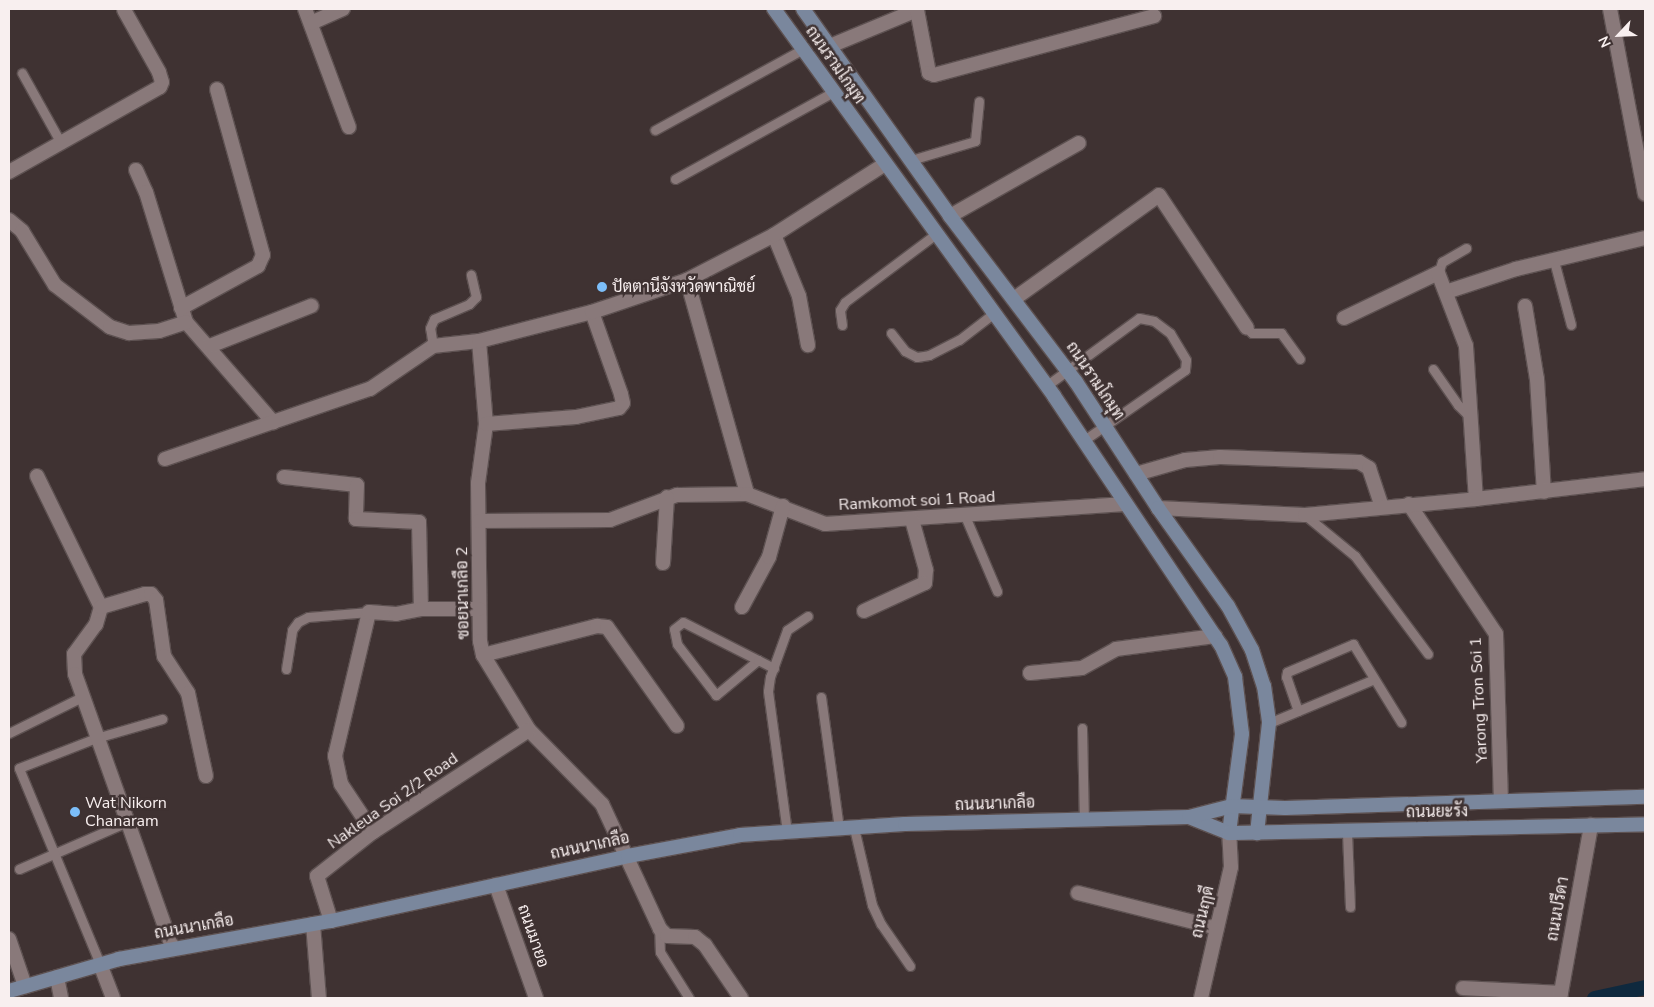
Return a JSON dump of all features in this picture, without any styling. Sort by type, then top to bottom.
[{"type":"main road","name":"ถนนรามโกมุท","points":[[774,9],[1046,386],[1215,636],[1235,677],[1242,734],[1229,833]]},
{"type":"main road","name":"ถนนรามโกมุท","points":[[804,9],[950,216],[1067,370],[1158,508],[1228,606],[1252,650],[1264,686],[1269,723],[1257,833]]},
{"type":"main road","name":"ถนนยะรัง","points":[[1232,806],[1260,807],[1645,797]]},
{"type":"main road","name":"ถนนนาเกลือ","points":[[9,991],[100,964],[331,921],[628,856],[740,835],[854,828],[1189,817],[1232,806]]},
{"type":"main road","name":"ถนนนาเกลือ","points":[[1189,817],[1229,833]]},
{"type":"main road","name":"ถนนยะรัง","points":[[1229,833],[1347,832],[1645,824]]},
{"type":"street","points":[[305,9],[350,127]]},
{"type":"street","points":[[311,23],[343,9]]},
{"type":"street","points":[[830,46],[918,9],[929,73],[934,75],[1154,16]]},
{"type":"street","points":[[1610,9],[1645,194]]},
{"type":"street","points":[[9,172],[160,87],[159,72],[124,10]]},
{"type":"street","points":[[181,308],[262,261],[263,255],[217,89]]},
{"type":"street","points":[[950,216],[1079,144]]},
{"type":"street","points":[[165,459],[370,389],[433,346],[479,341],[592,312],[688,280],[774,235],[885,164]]},
{"type":"street","points":[[136,170],[146,192],[186,322],[210,346],[273,422]]},
{"type":"street","points":[[1014,299],[1159,195],[1247,328]]},
{"type":"street","points":[[9,220],[22,231],[55,285],[110,327],[130,333],[159,331],[186,322]]},
{"type":"street","points":[[774,235],[798,296],[808,346]]},
{"type":"street","points":[[1446,292],[1516,269],[1645,238]]},
{"type":"street","points":[[1344,318],[1438,274],[1466,346],[1476,500]]},
{"type":"street","points":[[688,280],[746,494]]},
{"type":"street","points":[[210,346],[311,306]]},
{"type":"street","points":[[1525,306],[1538,379],[1544,492]]},
{"type":"street","points":[[486,424],[576,417],[619,408],[623,404],[592,312]]},
{"type":"street","name":"ซอยนาเกลือ 2","points":[[479,341],[486,424],[478,483],[479,609],[480,640],[483,655],[529,730],[602,804],[659,925]]},
{"type":"street","points":[[1136,474],[1185,460],[1220,457],[1359,462],[1369,468],[1382,507]]},
{"type":"street","points":[[37,476],[97,592],[101,607],[96,624],[74,654],[75,674],[96,738],[173,949]]},
{"type":"street","points":[[284,477],[357,485],[356,518],[419,522],[421,609]]},
{"type":"street","points":[[1158,508],[1305,515],[1409,504],[1476,500],[1645,479]]},
{"type":"street","name":"Ramkomot soi 1 Road","points":[[479,521],[610,520],[667,497],[746,494],[784,506],[825,524],[912,520],[1125,504]]},
{"type":"street","points":[[663,563],[667,497]]},
{"type":"street","name":"Yarong Tron Soi 1","points":[[1409,504],[1496,634],[1501,800]]},
{"type":"street","points":[[742,607],[769,557],[784,506]]},
{"type":"street","points":[[864,611],[925,583],[926,570],[912,520]]},
{"type":"street","points":[[101,607],[145,594],[151,594],[156,600],[164,656],[188,693],[206,776]]},
{"type":"street","points":[[373,832],[341,784],[335,756],[368,612],[396,614],[421,609],[479,609]]},
{"type":"street","points":[[483,655],[597,626],[607,628],[677,726]]},
{"type":"street","points":[[1030,673],[1082,668],[1116,649],[1215,636]]},
{"type":"street","name":"Nakleua Soi 2/2 Road","points":[[331,921],[317,876],[373,832],[529,730]]},
{"type":"street","name":"ถนนปรีดา","points":[[1560,996],[1591,826]]},
{"type":"street","name":"ถนนฤๅดี","points":[[1201,998],[1232,867],[1229,833]]},
{"type":"street","name":"ถนนมายอ","points":[[496,885],[536,998]]},
{"type":"street","points":[[1078,893],[1217,928]]},
{"type":"street","points":[[313,924],[319,998]]},
{"type":"street","points":[[659,925],[667,936],[695,937],[705,945],[741,998]]},
{"type":"street","points":[[9,939],[25,986]]},
{"type":"street","points":[[100,964],[114,998]]},
{"type":"street","points":[[57,977],[61,998]]},
{"type":"street","points":[[1463,988],[1560,996]]},
{"type":"lane","points":[[655,130],[803,49]]},
{"type":"lane","points":[[22,73],[60,143]]},
{"type":"lane","points":[[675,180],[833,92]]},
{"type":"lane","points":[[911,160],[975,142],[979,101]]},
{"type":"lane","points":[[842,325],[840,310],[845,302],[936,234]]},
{"type":"lane","points":[[1438,274],[1442,262],[1466,248]]},
{"type":"lane","points":[[1554,261],[1571,325]]},
{"type":"lane","points":[[433,346],[430,328],[434,319],[468,304],[476,297],[471,275]]},
{"type":"lane","points":[[891,333],[905,351],[917,357],[929,355],[959,340],[994,313]]},
{"type":"lane","points":[[1046,386],[1139,318],[1154,321],[1170,333],[1186,360],[1185,370],[1083,441]]},
{"type":"lane","points":[[1247,328],[1252,333],[1282,333],[1300,359]]},
{"type":"lane","points":[[1433,369],[1458,405],[1470,417]]},
{"type":"lane","points":[[1305,515],[1354,556],[1428,654]]},
{"type":"lane","points":[[965,516],[997,591]]},
{"type":"lane","points":[[286,669],[292,630],[298,622],[308,617],[368,612]]},
{"type":"lane","points":[[787,832],[768,691],[787,630],[808,616]]},
{"type":"lane","points":[[758,660],[716,695],[677,644],[674,629],[683,622],[774,668]]},
{"type":"lane","points":[[1298,711],[1287,672],[1352,644],[1372,680],[1401,722]]},
{"type":"lane","points":[[1269,723],[1372,680]]},
{"type":"lane","points":[[9,733],[82,697]]},
{"type":"lane","points":[[822,697],[840,829]]},
{"type":"lane","points":[[100,964],[19,768],[96,738],[162,719]]},
{"type":"lane","points":[[1082,728],[1084,820]]},
{"type":"lane","points":[[19,869],[127,822]]},
{"type":"lane","points":[[854,828],[872,905],[881,924],[910,966]]},
{"type":"lane","points":[[1347,832],[1350,908]]},
{"type":"lane","points":[[659,925],[660,952],[689,998]]},
{"type":"waterway","points":[[1594,998],[1645,987]]},
{"type":"place","name":"ปัตตานีจังหวัดพาณิชย์","points":[[602,287]]},
{"type":"place","name":"Wat Nikorn Chanaram","points":[[75,812]]}]
